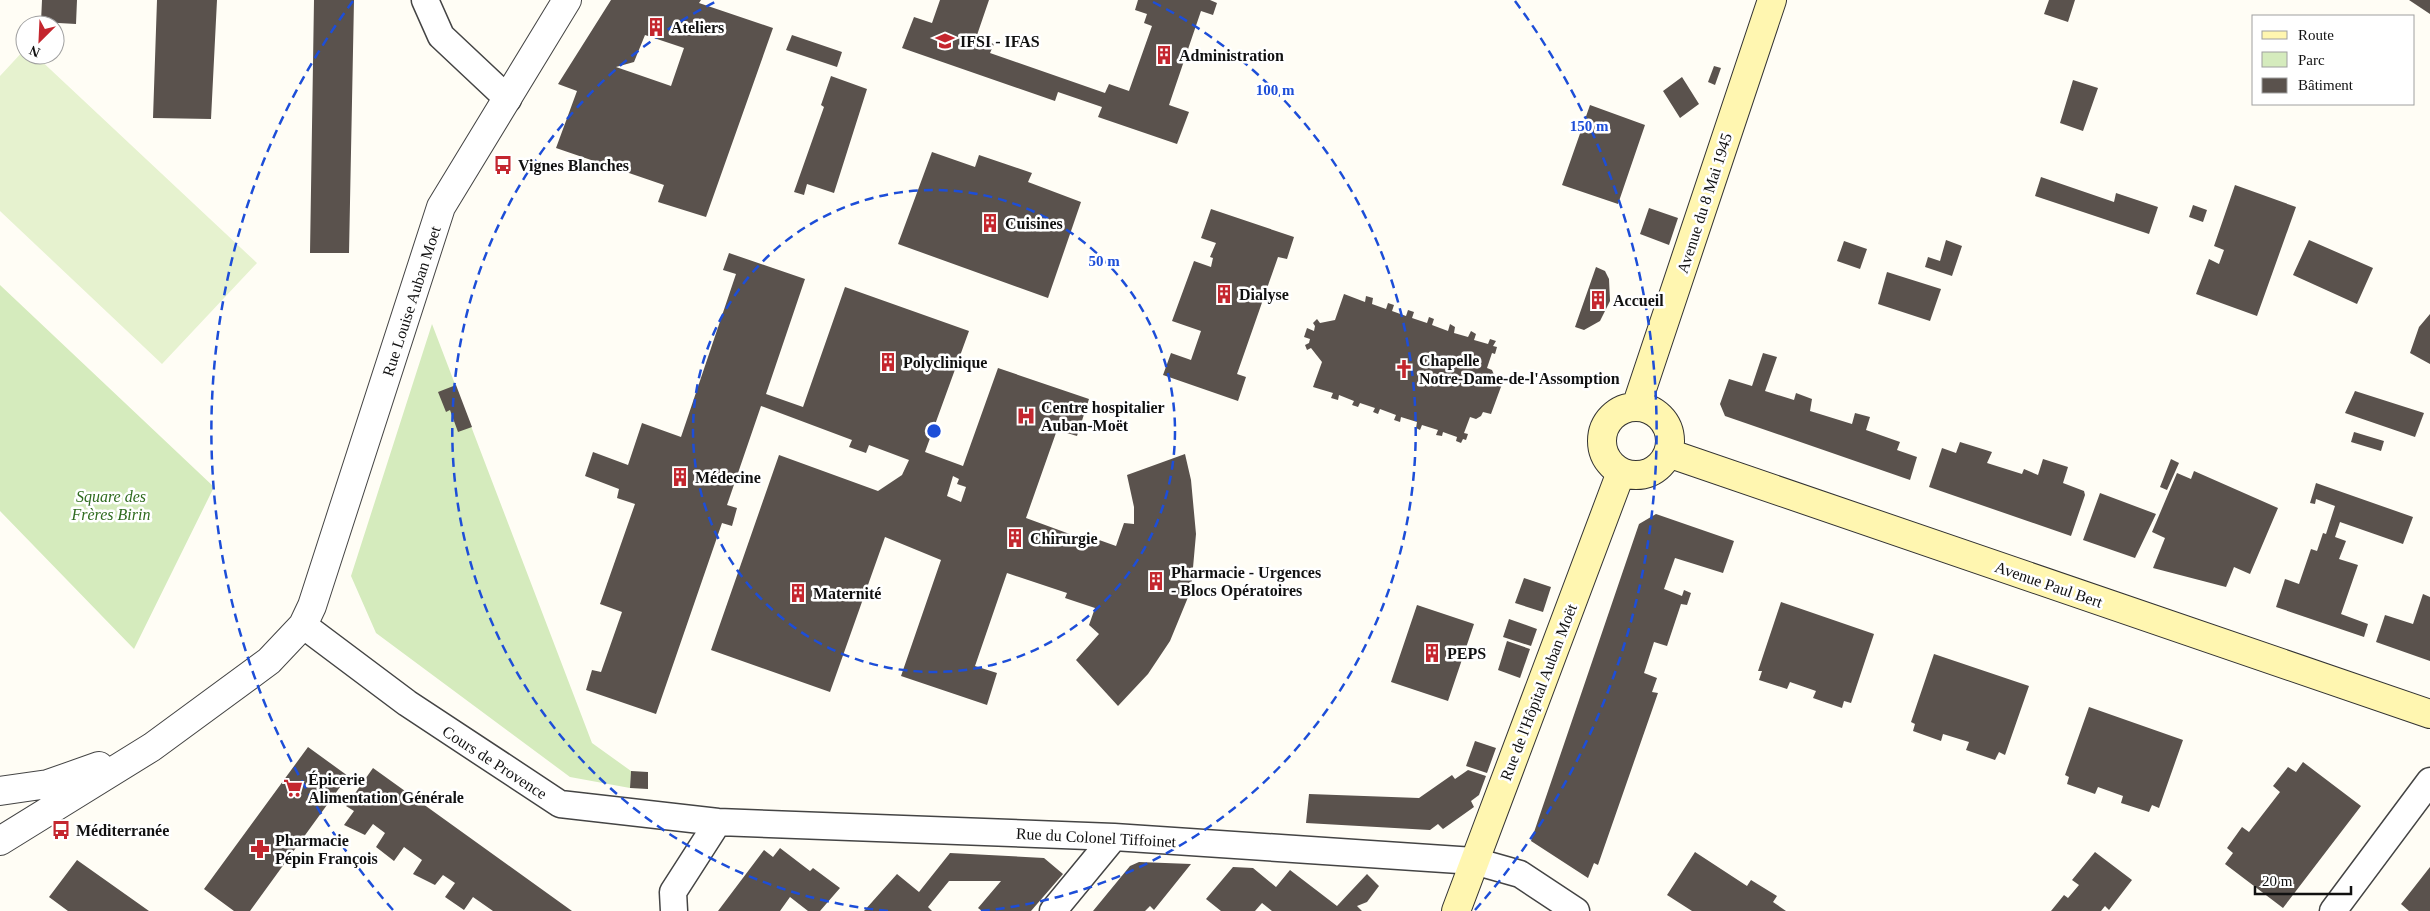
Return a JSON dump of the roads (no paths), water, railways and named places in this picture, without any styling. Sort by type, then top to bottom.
[{"type":"main road","name":"Avenue du 8 Mai 1945","points":[[1636,407],[1772,0]]},
{"type":"main road","points":[[1636,407],[1650,410],[1662,419],[1668,428],[1671,441],[1668,453],[1658,468],[1648,474],[1633,476],[1621,472],[1610,464],[1604,453],[1602,439],[1604,427],[1614,415],[1624,409],[1636,407]]},
{"type":"main road","name":"Avenue Paul Bert","points":[[1668,453],[2430,714]]},
{"type":"main road","name":"Rue de l'Hôpital Auban Moët","points":[[1456,911],[1621,472]]},
{"type":"street","points":[[425,0],[441,36],[508,99]]},
{"type":"street","name":"Rue Louise Auban Moet","points":[[303,625],[315,597],[441,207],[568,0]]},
{"type":"street","points":[[0,841],[152,746],[269,661],[303,625]]},
{"type":"street","name":"Cours de Provence","points":[[303,625],[407,704],[560,804],[718,822]]},
{"type":"street","points":[[0,791],[48,784],[152,746]]},
{"type":"street","points":[[2333,911],[2430,781]]},
{"type":"street","points":[[674,911],[673,892],[718,822]]},
{"type":"street","name":"Rue du Colonel Tiffoinet","points":[[718,822],[1114,837],[1474,861],[1520,874],[1576,911]]},
{"type":"street","points":[[1053,911],[1114,837]]},
{"type":"place","name":"Ateliers","points":[[656,27]]},
{"type":"place","name":"IFSI - IFAS","points":[[945,41]]},
{"type":"place","name":"Administration","points":[[1164,55]]},
{"type":"place","name":"Vignes Blanches","points":[[503,165]]},
{"type":"place","name":"Cuisines","points":[[990,223]]},
{"type":"place","name":"Dialyse","points":[[1224,294]]},
{"type":"place","name":"Accueil","points":[[1598,300]]},
{"type":"place","name":"Polyclinique","points":[[888,362]]},
{"type":"place","name":"Chapelle Notre-Dame-de-l'Assomption","points":[[1404,369]]},
{"type":"place","name":"Centre hospitalier Auban-Moët","points":[[1026,416]]},
{"type":"place","name":"Médecine","points":[[680,477]]},
{"type":"place","name":"Chirurgie","points":[[1015,538]]},
{"type":"place","name":"Pharmacie - Urgences - Blocs Opératoires","points":[[1156,581]]},
{"type":"place","name":"Maternité","points":[[798,593]]},
{"type":"place","name":"PEPS","points":[[1432,653]]},
{"type":"place","name":"Épicerie Alimentation Générale","points":[[293,788]]},
{"type":"place","name":"Méditerranée","points":[[61,830]]},
{"type":"place","name":"Pharmacie Pépin François","points":[[260,849]]},
{"type":"park label","name":"Square des Frères Birin","points":[[111,505]]}]
